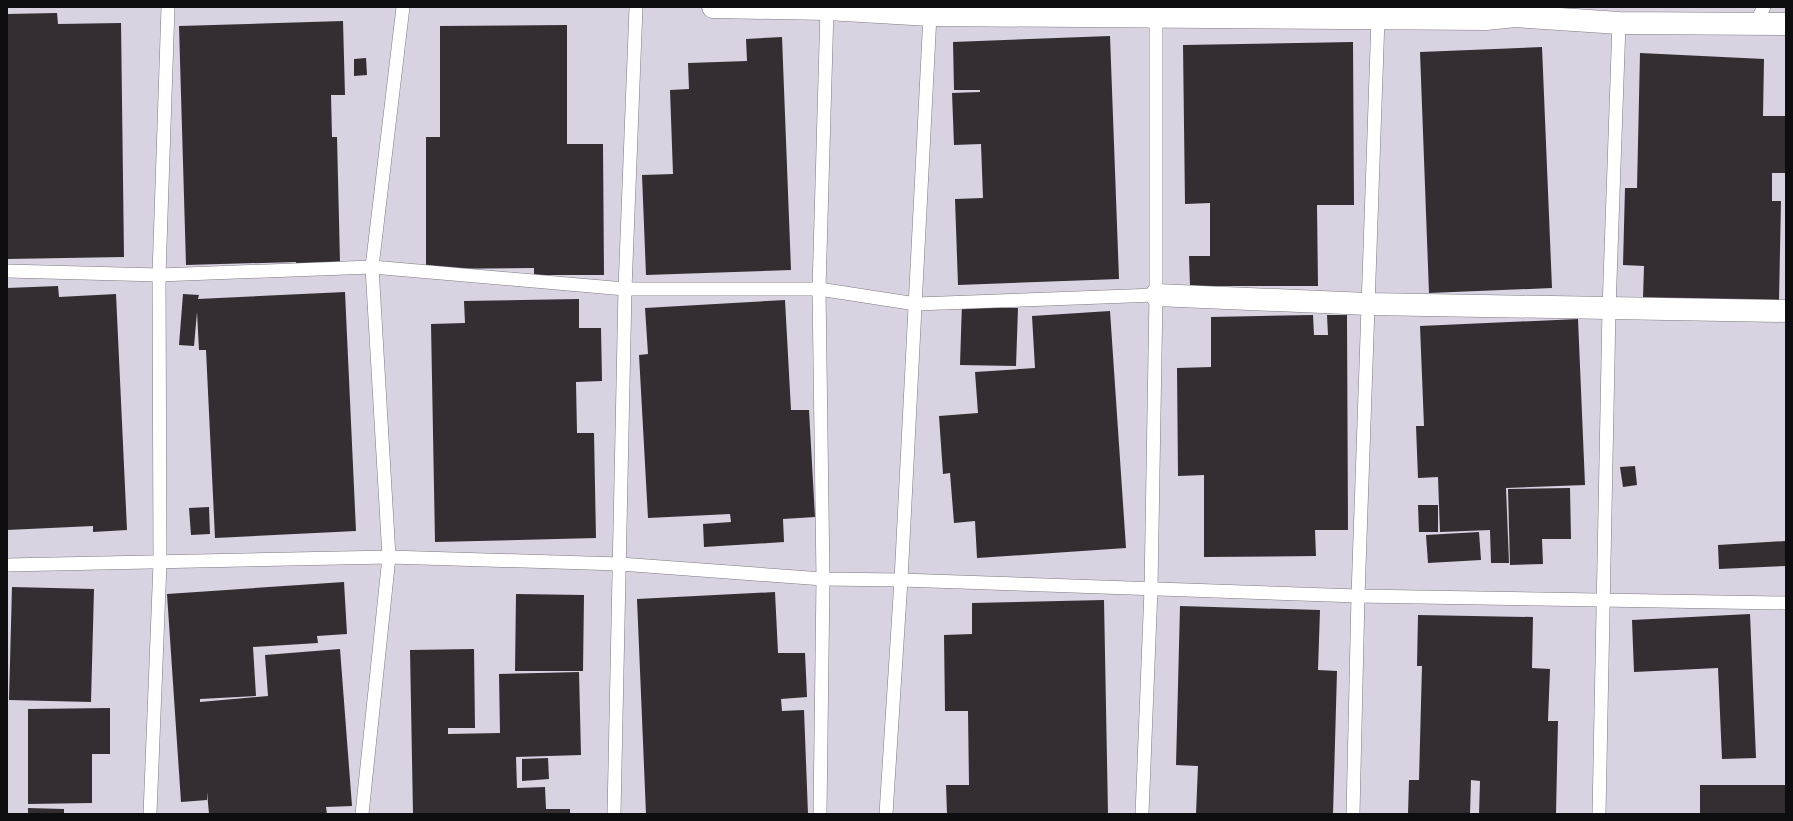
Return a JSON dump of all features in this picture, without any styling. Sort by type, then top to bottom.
[{"type":"street","points":[[712,7],[827,9],[930,15],[952,11],[1156,17],[1378,18],[1516,12],[1619,23],[1759,16],[1786,24]]},
{"type":"street","points":[[1156,295],[1368,304],[1786,311]]},
{"type":"lane","points":[[150,814],[160,562],[159,275],[168,7]]},
{"type":"lane","points":[[362,814],[389,557],[372,267],[403,7]]},
{"type":"lane","points":[[614,814],[625,289],[636,7]]},
{"type":"lane","points":[[820,814],[824,580],[819,289],[827,9]]},
{"type":"lane","points":[[886,814],[901,580],[930,15]]},
{"type":"lane","points":[[1142,814],[1151,589],[1156,295],[1156,17]]},
{"type":"lane","points":[[1353,814],[1358,596],[1378,18]]},
{"type":"lane","points":[[1598,814],[1604,600],[1609,309],[1619,23]]},
{"type":"lane","points":[[7,272],[159,275],[372,267],[625,289],[819,289],[916,304],[1156,295]]},
{"type":"lane","points":[[7,565],[389,557],[620,564],[824,580],[901,580],[1358,596],[1786,602]]},
{"type":"shaded area","points":[[7,7],[1786,7],[1786,814],[7,814]]},
{"type":"building","points":[[57,13],[58,24],[121,23],[124,257],[7,259],[7,14]]},
{"type":"building","points":[[343,21],[345,95],[331,95],[332,137],[337,137],[340,262],[186,265],[179,26]]},
{"type":"building","points":[[567,25],[567,144],[603,144],[604,275],[534,275],[534,268],[426,269],[426,137],[440,137],[440,26]]},
{"type":"building","points":[[1110,36],[1119,279],[958,285],[955,199],[983,198],[981,144],[954,145],[952,93],[980,92],[980,90],[954,90],[953,42]]},
{"type":"building","points":[[782,37],[791,270],[646,275],[642,175],[673,174],[670,90],[689,89],[688,63],[747,61],[746,39]]},
{"type":"building","points":[[1353,42],[1354,205],[1317,205],[1318,286],[1190,286],[1189,256],[1210,256],[1210,203],[1185,204],[1183,45]]},
{"type":"building","points":[[1542,47],[1552,288],[1429,293],[1420,52]]},
{"type":"building","points":[[1640,53],[1764,59],[1763,116],[1786,116],[1786,173],[1772,173],[1772,201],[1781,201],[1779,301],[1643,298],[1644,266],[1623,265],[1625,188],[1637,188]]},
{"type":"building","points":[[366,58],[367,75],[354,76],[354,59]]},
{"type":"building","points":[[58,286],[59,297],[116,294],[127,530],[93,532],[93,526],[7,530],[7,288]]},
{"type":"building","points":[[345,292],[356,531],[215,538],[206,350],[199,350],[197,312],[194,346],[179,345],[183,294],[199,295],[198,299]]},
{"type":"building","points":[[579,299],[579,328],[601,328],[602,381],[576,382],[577,433],[594,433],[596,538],[435,542],[431,324],[465,323],[464,301]]},
{"type":"building","points":[[785,300],[791,410],[809,410],[815,517],[783,519],[784,542],[704,547],[703,524],[731,522],[730,514],[648,518],[639,355],[648,354],[645,308]]},
{"type":"building","points":[[962,302],[1001,303],[1001,308],[1018,308],[1016,366],[960,365]]},
{"type":"building","points":[[1110,311],[1126,548],[977,558],[975,521],[954,523],[950,473],[943,474],[939,416],[978,413],[975,372],[1035,368],[1032,316]]},
{"type":"building","points":[[1313,315],[1314,335],[1328,335],[1327,315],[1347,315],[1348,530],[1315,530],[1316,556],[1204,557],[1204,475],[1178,476],[1177,368],[1211,367],[1211,317]]},
{"type":"building","points":[[1578,319],[1585,485],[1506,488],[1509,563],[1491,563],[1490,530],[1440,532],[1438,477],[1418,478],[1416,426],[1424,426],[1420,326]]},
{"type":"building","points":[[1635,466],[1637,485],[1623,487],[1620,467]]},
{"type":"building","points":[[1570,488],[1571,539],[1542,539],[1543,564],[1510,565],[1508,489]]},
{"type":"building","points":[[1418,505],[1438,505],[1438,532],[1419,532]]},
{"type":"building","points":[[209,507],[210,534],[191,535],[189,508]]},
{"type":"building","points":[[1479,532],[1481,560],[1428,563],[1426,535]]},
{"type":"building","points":[[1786,541],[1786,566],[1719,569],[1718,545]]},
{"type":"building","points":[[344,582],[347,634],[317,636],[318,643],[253,647],[256,696],[200,699],[200,702],[268,696],[265,655],[340,649],[352,806],[326,807],[327,814],[209,814],[207,792],[207,800],[181,802],[167,594]]},
{"type":"building","points":[[12,587],[94,589],[91,702],[9,700]]},
{"type":"building","points":[[775,592],[778,653],[805,653],[807,697],[781,699],[782,711],[804,710],[808,814],[646,814],[637,599]]},
{"type":"building","points":[[516,594],[584,595],[583,671],[515,671]]},
{"type":"building","points":[[1104,600],[1108,814],[947,814],[946,785],[969,785],[968,711],[945,711],[944,635],[972,634],[972,603]]},
{"type":"building","points":[[1180,606],[1320,610],[1318,670],[1337,671],[1333,814],[1196,814],[1198,766],[1176,765]]},
{"type":"building","points":[[1750,614],[1756,758],[1722,759],[1718,668],[1634,672],[1632,620]]},
{"type":"building","points":[[1418,615],[1533,617],[1532,668],[1550,669],[1548,721],[1558,721],[1556,814],[1479,814],[1480,781],[1471,780],[1470,814],[1408,814],[1409,780],[1419,780],[1422,666],[1417,666]]},
{"type":"building","points":[[474,649],[475,728],[448,728],[448,734],[500,733],[499,674],[579,672],[581,755],[516,757],[517,788],[545,787],[546,809],[570,809],[570,814],[413,814],[410,650]]},
{"type":"building","points":[[110,708],[110,754],[92,754],[92,803],[28,804],[28,709]]},
{"type":"building","points":[[548,758],[549,779],[522,781],[522,759]]},
{"type":"building","points":[[1700,785],[1786,785],[1786,814],[1700,814]]},
{"type":"building","points":[[28,808],[64,809],[64,814],[28,814]]}]
